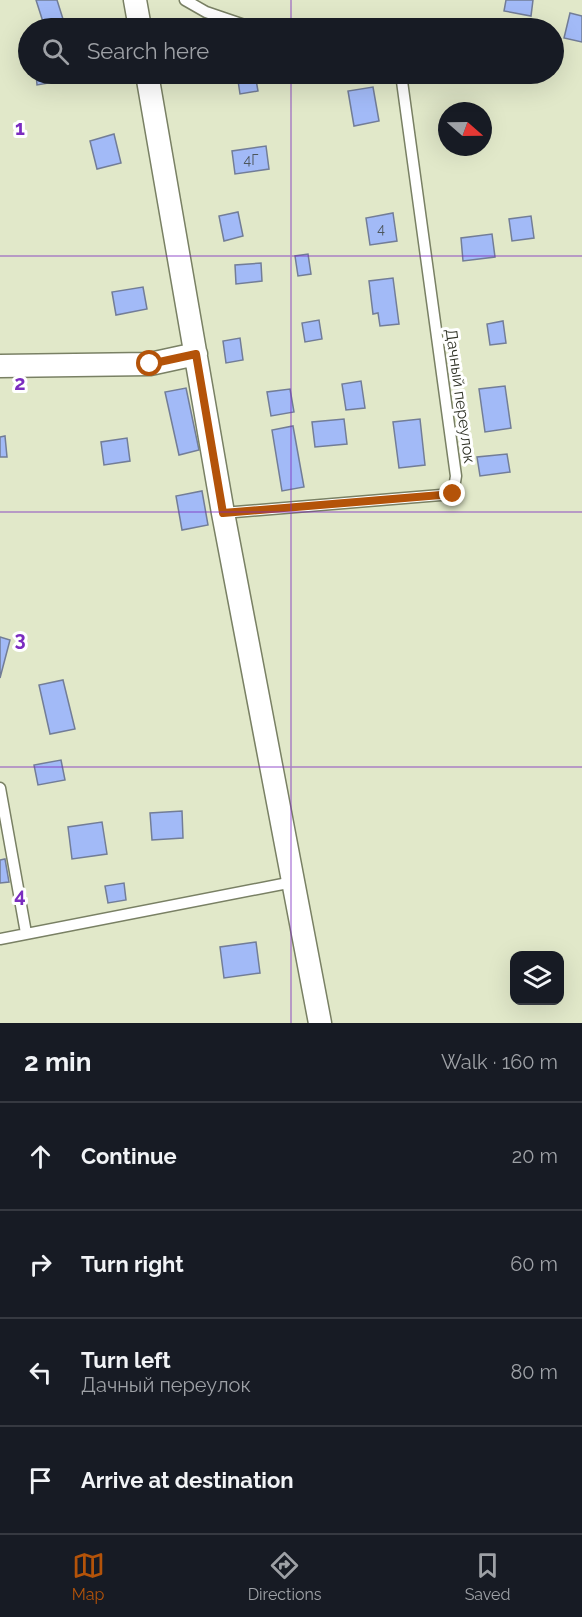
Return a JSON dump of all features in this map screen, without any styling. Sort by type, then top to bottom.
[{"type":"street","points":[[135,0],[138,18]]},
{"type":"street","points":[[149,84],[223,513],[320,1023]]},
{"type":"street","points":[[0,366],[150,364],[196,354]]},
{"type":"lane","points":[[185,0],[206,12],[224,18]]},
{"type":"lane","name":"Дачный переулок","points":[[223,513],[453,494],[456,476],[402,84]]},
{"type":"lane","points":[[0,788],[26,933]]},
{"type":"lane","points":[[0,939],[293,882]]},
{"type":"building","points":[[36,0],[57,0],[63,18],[42,18]]},
{"type":"building","points":[[506,0],[533,0],[531,16],[504,11]]},
{"type":"building","points":[[570,13],[582,16],[582,42],[564,38]]},
{"type":"building","points":[[238,84],[257,84],[258,91],[240,94]]},
{"type":"building","points":[[373,87],[379,121],[354,126],[348,91]]},
{"type":"building","points":[[114,134],[121,163],[97,169],[90,141]]},
{"type":"building","points":[[266,146],[269,169],[235,174],[232,151]]},
{"type":"building","points":[[238,212],[243,236],[224,241],[219,216]]},
{"type":"building","points":[[393,213],[397,241],[370,245],[366,218]]},
{"type":"building","points":[[531,216],[534,238],[512,241],[509,219]]},
{"type":"building","points":[[492,234],[495,257],[463,261],[461,238]]},
{"type":"building","points":[[308,254],[311,274],[298,276],[295,256]]},
{"type":"building","points":[[261,263],[262,281],[236,284],[235,265]]},
{"type":"building","points":[[393,278],[399,324],[380,326],[378,313],[373,314],[369,281]]},
{"type":"building","points":[[143,287],[147,309],[116,315],[112,292]]},
{"type":"building","points":[[319,320],[322,339],[305,342],[302,323]]},
{"type":"building","points":[[503,321],[506,343],[490,345],[487,324]]},
{"type":"building","points":[[240,338],[243,360],[226,363],[223,341]]},
{"type":"building","points":[[361,381],[365,408],[346,410],[342,384]]},
{"type":"building","points":[[505,386],[511,428],[485,432],[479,389]]},
{"type":"building","points":[[186,388],[199,450],[179,455],[165,392]]},
{"type":"building","points":[[290,389],[294,412],[271,416],[267,392]]},
{"type":"building","points":[[344,419],[347,444],[315,447],[312,422]]},
{"type":"building","points":[[420,419],[425,465],[399,468],[393,422]]},
{"type":"building","points":[[293,426],[304,487],[282,491],[272,430]]},
{"type":"building","points":[[5,436],[7,457],[0,457],[0,437]]},
{"type":"building","points":[[127,438],[130,461],[104,465],[101,442]]},
{"type":"building","points":[[507,454],[510,472],[480,476],[477,457]]},
{"type":"building","points":[[202,491],[208,525],[182,530],[176,496]]},
{"type":"building","points":[[0,637],[10,640],[0,678]]},
{"type":"building","points":[[63,680],[75,729],[50,734],[39,685]]},
{"type":"building","points":[[61,760],[65,780],[38,785],[34,765]]},
{"type":"building","points":[[182,811],[183,838],[152,840],[150,813]]},
{"type":"building","points":[[102,822],[107,854],[72,859],[68,827]]},
{"type":"building","points":[[5,859],[9,882],[0,883],[0,860]]},
{"type":"building","points":[[124,883],[126,900],[108,903],[105,886]]},
{"type":"building","points":[[256,942],[260,973],[224,978],[220,947]]},
{"type":"route","points":[[150,364],[196,354],[223,513],[453,494]]}]
